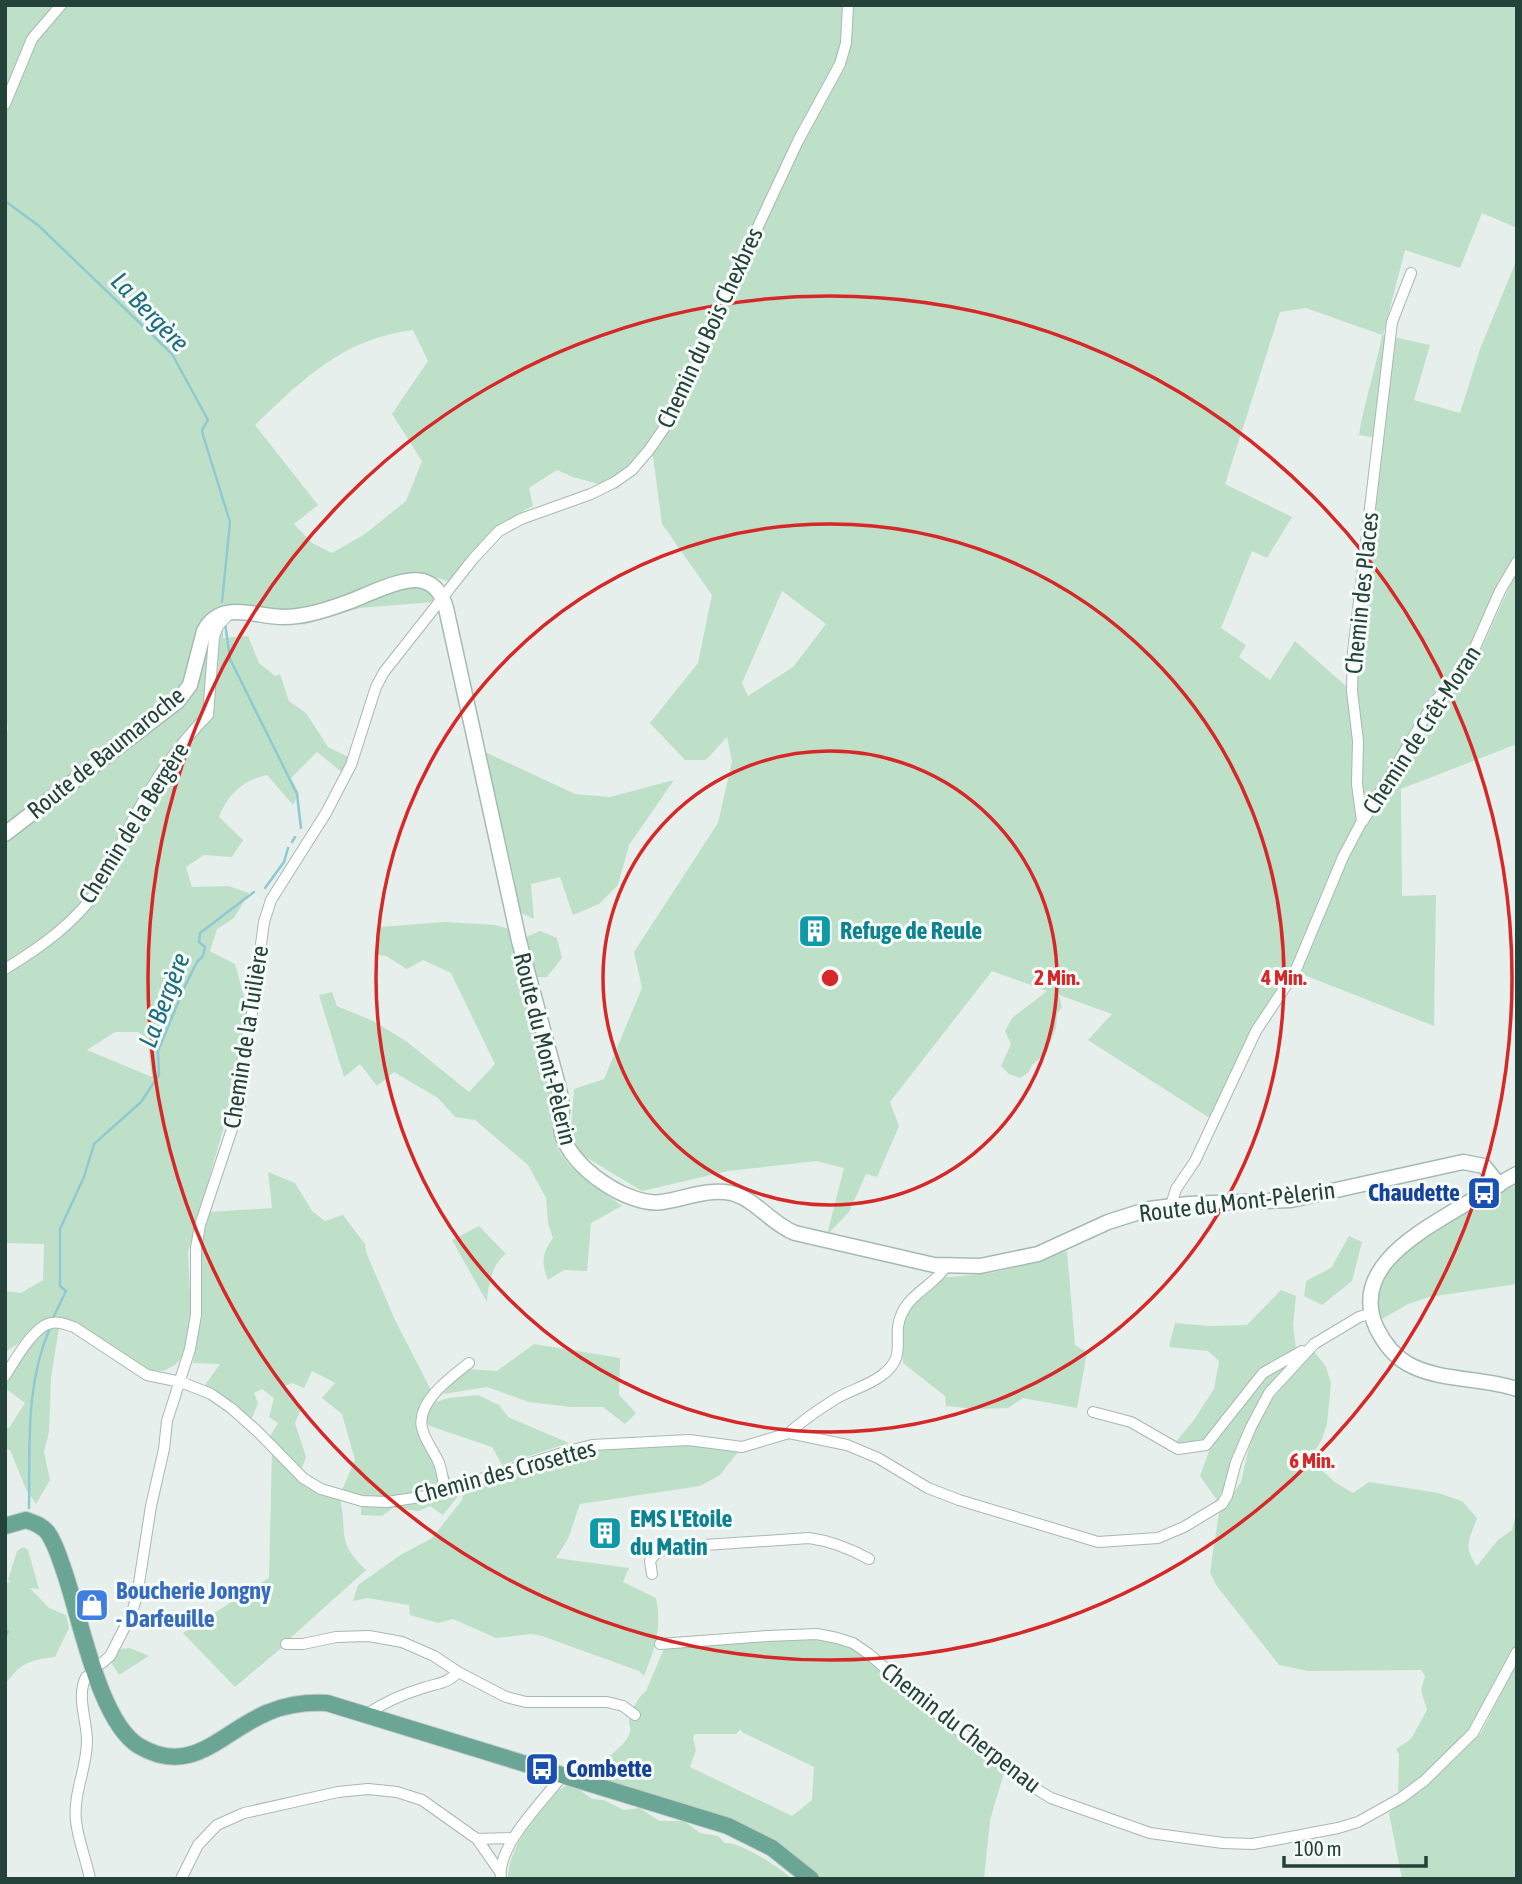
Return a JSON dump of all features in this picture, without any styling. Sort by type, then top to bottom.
[{"type":"main road","points":[[5,1525],[26,1520],[43,1527],[50,1535],[108,1708],[123,1732],[138,1745],[158,1755],[175,1757],[197,1754],[247,1723],[286,1706],[308,1702],[327,1703],[729,1826],[772,1848],[811,1879]]},
{"type":"street","points":[[5,104],[32,39],[61,5]]},
{"type":"street","name":"Chemin du Bois Chexbres","points":[[443,597],[499,531],[521,519],[591,494],[615,482],[640,461],[657,439],[708,342],[733,280],[798,141],[840,64],[846,43],[848,5]]},
{"type":"street","name":"Chemin des Places","points":[[1362,821],[1357,784],[1358,741],[1352,691],[1353,652],[1392,323],[1411,273]]},
{"type":"street","name":"Chemin de Crêt-Moran","points":[[1362,821],[1433,704],[1469,661],[1500,591],[1517,562]]},
{"type":"street","points":[[231,612],[245,611],[271,616],[303,615],[350,602],[409,580],[425,582],[437,589],[443,597]]},
{"type":"street","name":"Route du Mont-Pèlerin","points":[[443,597],[519,941],[558,1085],[562,1107],[561,1132],[569,1153],[591,1173],[623,1195],[643,1203],[665,1202],[711,1192],[732,1194],[749,1202],[778,1225],[795,1233],[946,1266],[980,1266],[1038,1254],[1108,1222],[1171,1205],[1291,1200],[1464,1162],[1484,1166],[1499,1185]]},
{"type":"street","name":"Chemin de la Tuilière","points":[[94,1669],[110,1657],[131,1615],[137,1596],[167,1420],[181,1382],[196,1315],[196,1248],[200,1225],[240,1105],[242,1062],[251,1019],[264,922],[271,900],[326,813],[351,765],[376,687],[384,672],[443,597]]},
{"type":"street","name":"Route de Baumaroche","points":[[5,834],[178,701],[190,685],[208,625],[219,615],[231,612]]},
{"type":"street","name":"Chemin de la Bergère","points":[[5,969],[46,944],[85,907],[100,887],[157,778],[193,730],[208,715],[214,636],[218,626],[231,612]]},
{"type":"street","points":[[1171,1205],[1176,1189],[1195,1161],[1256,1031],[1296,972],[1343,857],[1362,821]]},
{"type":"street","points":[[1517,1174],[1419,1233],[1390,1256],[1378,1274],[1371,1303],[1383,1342],[1407,1364],[1438,1375],[1494,1382],[1517,1389]]},
{"type":"street","points":[[789,1433],[839,1397],[881,1376],[892,1366],[899,1353],[899,1319],[903,1310],[946,1266]]},
{"type":"street","name":"Chemin des Crosettes","points":[[5,1376],[19,1353],[45,1325],[52,1322],[74,1327],[147,1375],[181,1382],[211,1394],[231,1408],[294,1470],[321,1489],[362,1500],[387,1502],[427,1496],[592,1446],[689,1440],[742,1447],[789,1433],[847,1445],[878,1458],[928,1488],[959,1500],[1098,1542],[1158,1538],[1184,1527],[1222,1503],[1227,1496],[1251,1427],[1269,1393],[1314,1343],[1359,1317],[1372,1313]]},
{"type":"street","points":[[1093,1412],[1131,1422],[1178,1449],[1206,1445],[1263,1373],[1314,1343]]},
{"type":"street","points":[[5,1360],[19,1353]]},
{"type":"street","points":[[445,1490],[439,1464],[421,1427],[421,1414],[427,1402],[469,1363]]},
{"type":"street","points":[[652,1574],[650,1561],[656,1554],[690,1546],[809,1538],[851,1549],[869,1559]]},
{"type":"street","name":"Chemin du Cherpenau","points":[[660,1644],[817,1634],[853,1643],[940,1716],[1051,1798],[1150,1833],[1223,1843],[1253,1844],[1358,1822],[1401,1798],[1424,1781],[1474,1733],[1517,1652]]},
{"type":"street","points":[[286,1644],[303,1644],[335,1637],[369,1636],[402,1642],[434,1656],[506,1697],[526,1702],[607,1702],[623,1706],[635,1715]]},
{"type":"street","points":[[90,1879],[76,1822],[75,1799],[85,1763],[87,1739],[81,1694],[86,1677],[94,1669]]},
{"type":"street","points":[[367,1714],[384,1702],[425,1687],[449,1682],[458,1672]]},
{"type":"street","points":[[501,1875],[512,1838],[563,1775]]},
{"type":"street","points":[[181,1879],[198,1845],[217,1825],[244,1813],[338,1792],[368,1789],[397,1792],[422,1800],[477,1839],[501,1875]]},
{"type":"street","points":[[477,1839],[512,1838]]},
{"type":"green space","points":[[5,5],[1517,5],[1517,228],[1482,213],[1460,268],[1405,250],[1383,335],[1389,336],[1376,438],[1359,435],[1382,335],[1306,308],[1280,312],[1225,484],[1292,517],[1267,558],[1252,551],[1221,628],[1246,645],[1239,657],[1270,680],[1295,641],[1347,687],[1359,820],[1293,971],[1213,1115],[1208,1117],[1088,1040],[1112,1014],[1059,995],[1062,1007],[1057,1014],[1056,1028],[1047,1052],[1020,1078],[1009,1074],[1001,1066],[1011,1044],[1005,1031],[1012,1018],[1047,991],[992,971],[890,1102],[899,1126],[877,1177],[866,1174],[849,1212],[827,1235],[844,1168],[816,1161],[728,1171],[642,1191],[579,1153],[571,1127],[574,1089],[604,1079],[642,988],[634,952],[718,823],[732,761],[727,737],[706,760],[685,760],[650,723],[698,663],[712,595],[662,524],[653,456],[617,489],[557,470],[529,488],[533,506],[497,529],[450,582],[429,575],[397,576],[403,583],[434,593],[433,602],[360,608],[303,625],[297,610],[223,612],[223,638],[248,636],[259,663],[275,676],[280,674],[289,701],[306,713],[328,747],[350,758],[343,773],[317,752],[291,778],[299,793],[293,805],[267,775],[243,785],[231,795],[219,817],[243,840],[232,857],[204,855],[186,867],[192,887],[228,886],[249,893],[234,918],[217,929],[210,951],[235,964],[245,1000],[248,1002],[239,1063],[225,1123],[188,1252],[191,1317],[183,1356],[175,1365],[163,1371],[148,1370],[55,1320],[5,1352],[5,1291],[21,1293],[43,1280],[44,1244],[5,1243],[5,731],[8,730],[5,704]],"holes":[[[413,330],[428,361],[392,414],[422,461],[406,501],[365,534],[332,553],[312,543],[294,524],[318,505],[255,425],[326,363],[366,342]],[[782,591],[826,624],[793,667],[748,696],[742,683]],[[115,1032],[138,1032],[147,1038],[152,1077],[87,1050]]]},
{"type":"green space","points":[[1517,259],[1517,555],[1464,664],[1365,812],[1359,783],[1356,645],[1393,337],[1430,345],[1414,400],[1460,413],[1480,349]]},
{"type":"green space","points":[[1517,570],[1517,744],[1401,789],[1402,896],[1436,895],[1434,1026],[1299,973],[1347,859],[1378,801],[1436,708],[1475,663]]},
{"type":"green space","points":[[485,752],[575,794],[610,797],[674,780],[629,845],[618,885],[599,904],[573,915],[560,877],[531,884],[534,919],[517,911],[514,877]]},
{"type":"green space","points":[[445,922],[495,925],[508,929],[527,988],[558,1109],[555,1130],[557,1147],[580,1175],[622,1206],[591,1223],[587,1271],[564,1270],[548,1280],[544,1258],[553,1238],[548,1223],[546,1198],[528,1165],[475,1120],[455,1117],[438,1098],[394,1072],[377,1086],[360,1064],[344,1077],[319,995],[332,992],[337,1006],[373,1021],[406,1041],[469,1092],[495,1064],[451,973],[423,960],[407,969],[386,956],[374,954],[380,927]]},
{"type":"green space","points":[[540,931],[557,938],[562,958],[547,977],[535,977],[524,938]]},
{"type":"green space","points":[[268,1172],[295,1183],[312,1211],[325,1221],[343,1215],[365,1244],[395,1320],[431,1390],[420,1405],[416,1430],[446,1470],[459,1495],[443,1515],[430,1506],[419,1511],[393,1508],[382,1516],[361,1515],[361,1497],[342,1490],[355,1460],[342,1414],[322,1398],[335,1383],[312,1371],[304,1388],[292,1383],[282,1387],[301,1409],[295,1423],[306,1457],[302,1468],[269,1438],[278,1423],[269,1417],[274,1398],[262,1389],[254,1393],[258,1403],[252,1418],[205,1385],[220,1364],[193,1363],[199,1324],[202,1235],[209,1212],[272,1208]]},
{"type":"green space","points":[[1517,1184],[1517,1284],[1429,1297],[1408,1304],[1377,1322],[1377,1288],[1386,1266],[1441,1224]]},
{"type":"green space","points":[[479,1226],[506,1254],[494,1269],[487,1302],[452,1240]]},
{"type":"green space","points":[[1349,1236],[1362,1242],[1352,1281],[1322,1305],[1304,1296],[1306,1281],[1331,1268]]},
{"type":"green space","points":[[1067,1251],[1075,1345],[1087,1352],[1077,1408],[1023,1398],[1008,1408],[946,1406],[945,1396],[903,1363],[903,1319],[914,1300],[940,1278],[991,1273],[1038,1262]]},
{"type":"green space","points":[[1281,1290],[1296,1296],[1293,1325],[1296,1349],[1263,1370],[1205,1442],[1180,1447],[1175,1443],[1214,1389],[1219,1361],[1208,1351],[1169,1347],[1175,1323],[1247,1325]]},
{"type":"green space","points":[[59,1328],[51,1377],[49,1432],[44,1452],[50,1480],[36,1504],[26,1489],[10,1450],[5,1449],[5,1427],[9,1428],[25,1403],[5,1388],[5,1385],[22,1355],[47,1329]]},
{"type":"green space","points":[[534,1344],[620,1358],[619,1395],[636,1413],[625,1424],[603,1407],[571,1407],[529,1402],[487,1387],[443,1394],[466,1369],[497,1371]]},
{"type":"green space","points":[[1313,1350],[1326,1367],[1331,1383],[1327,1424],[1310,1460],[1336,1483],[1353,1493],[1369,1482],[1438,1493],[1462,1501],[1477,1518],[1469,1548],[1477,1566],[1498,1540],[1512,1530],[1517,1509],[1517,1647],[1476,1723],[1460,1744],[1398,1795],[1399,1754],[1396,1749],[1411,1739],[1427,1710],[1421,1690],[1425,1676],[1421,1670],[1308,1671],[1279,1665],[1216,1585],[1210,1572],[1219,1513],[1241,1482],[1251,1438],[1292,1370]]},
{"type":"green space","points":[[1296,1359],[1269,1391],[1228,1483],[1217,1500],[1200,1476],[1209,1451],[1265,1375]]},
{"type":"green space","points":[[478,1395],[499,1405],[508,1417],[569,1443],[502,1465],[492,1447],[427,1425],[424,1414],[429,1404],[449,1398]]},
{"type":"green space","points":[[689,1444],[738,1452],[720,1475],[700,1486],[580,1504],[568,1539],[556,1558],[629,1568],[623,1582],[656,1598],[656,1638],[644,1676],[639,1671],[542,1636],[532,1634],[496,1638],[453,1619],[438,1623],[410,1615],[409,1605],[367,1598],[353,1601],[358,1585],[399,1556],[432,1538],[462,1500],[465,1488],[560,1457],[589,1451]]},
{"type":"green space","points":[[272,1452],[302,1481],[340,1498],[346,1544],[366,1570],[287,1641],[285,1637],[286,1644],[235,1687],[183,1633],[269,1578]]},
{"type":"green space","points":[[23,1547],[28,1550],[39,1589],[30,1588],[49,1608],[66,1615],[69,1628],[55,1657],[26,1664],[15,1672],[5,1685],[5,1583],[11,1582],[8,1580],[17,1551]]},
{"type":"green space","points":[[807,1638],[829,1639],[860,1652],[1004,1773],[990,1820],[984,1879],[822,1879],[785,1849],[754,1829],[674,1802],[615,1788],[600,1776],[600,1772],[606,1767],[602,1762],[626,1741],[633,1708],[646,1691],[663,1651],[669,1647]],"holes":[[[741,1729],[742,1732],[814,1767],[812,1800],[792,1816],[690,1767],[696,1750],[693,1738],[695,1734],[736,1734]]]},
{"type":"green space","points":[[130,1648],[149,1656],[119,1675],[110,1661],[120,1649]]},
{"type":"green space","points":[[1517,1661],[1517,1879],[1402,1879],[1389,1813],[1455,1759],[1481,1733]]},
{"type":"green space","points":[[572,1784],[592,1799],[604,1800],[624,1810],[639,1808],[660,1821],[684,1821],[700,1833],[718,1836],[725,1843],[740,1846],[770,1862],[792,1879],[508,1879],[514,1853],[530,1823],[551,1797]]},
{"type":"waterway","name":"La Bergère","points":[[5,201],[39,226],[172,354],[208,420],[202,430],[203,435],[230,522],[222,602]]},
{"type":"waterway","name":"La Bergère","points":[[225,623],[230,659],[297,794],[301,828]]},
{"type":"waterway","name":"La Bergère","points":[[292,842],[295,837]]},
{"type":"waterway","name":"La Bergère","points":[[265,888],[284,862],[288,848]]},
{"type":"waterway","name":"La Bergère","points":[[52,1320],[66,1291],[60,1286],[60,1229],[84,1177],[94,1144],[141,1102],[159,1075],[158,1051],[185,986],[203,956],[205,947],[199,942],[200,933],[254,892]]},
{"type":"waterway","name":"La Bergère","points":[[29,1508],[29,1440],[33,1394],[36,1372],[50,1328]]},
{"type":"waterway","name":"La Bergère","points":[[5,1637],[8,1631]]},
{"type":"place","name":"Refuge de Reule","points":[[815,931]]},
{"type":"place","name":"Chaudette","points":[[1484,1193]]},
{"type":"place","name":"EMS L'Etoile du Matin","points":[[605,1533]]},
{"type":"place","name":"Boucherie Jongny - Darfeuille","points":[[92,1605]]},
{"type":"place","name":"Combette","points":[[542,1769]]}]
